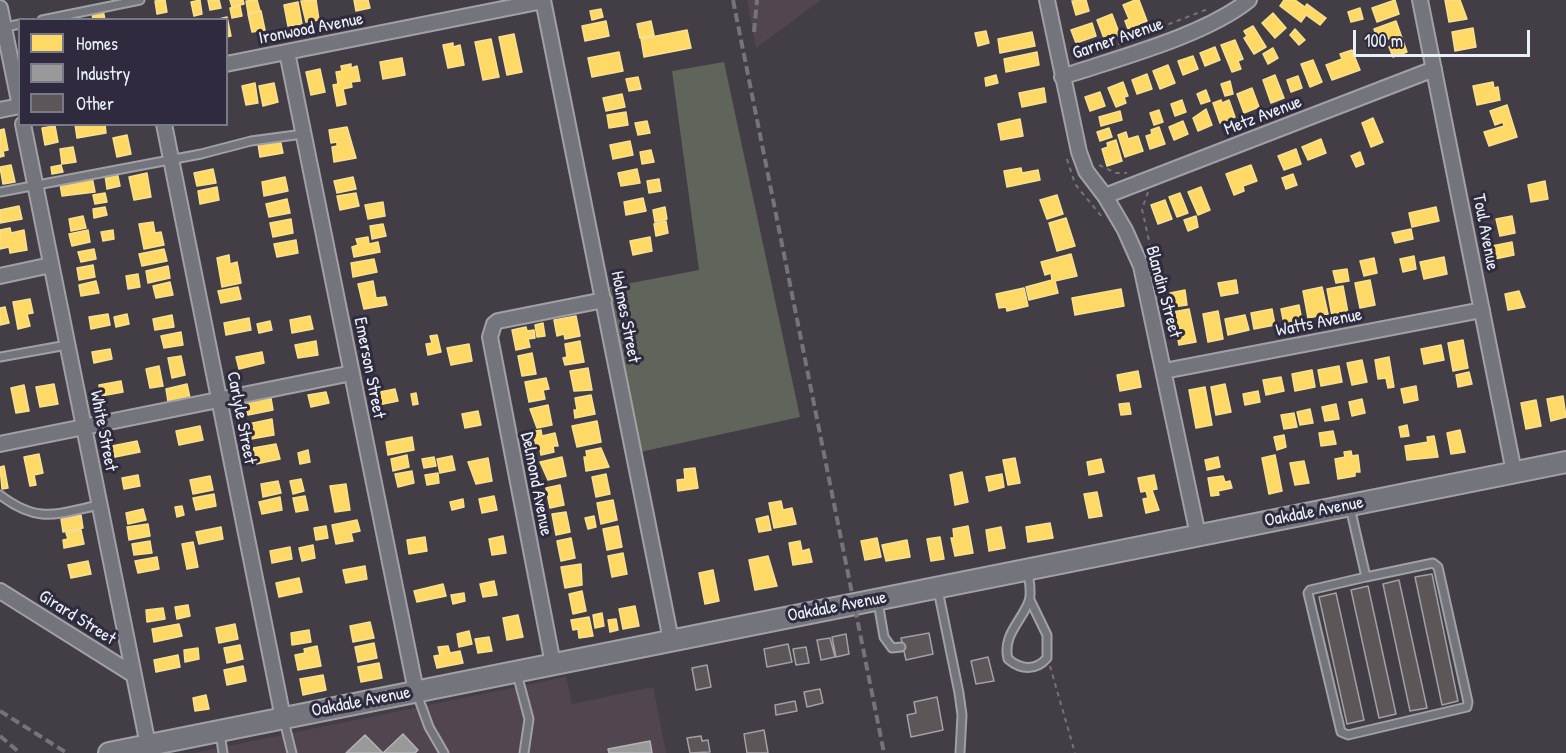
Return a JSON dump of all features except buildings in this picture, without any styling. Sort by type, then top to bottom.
[{"type":"street","name":"Blandin Street","points":[[1047,0],[1078,152],[1086,171],[1105,196],[1125,230],[1141,266],[1198,535]]},
{"type":"street","name":"Garner Avenue","points":[[1062,77],[1225,18],[1249,0]]},
{"type":"street","name":"Toul Avenue","points":[[1420,0],[1514,472]]},
{"type":"street","name":"Ironwood Avenue","points":[[228,64],[543,1]]},
{"type":"street","name":"Holmes Street","points":[[543,1],[671,640]]},
{"type":"street","points":[[0,8],[2,28],[18,97]]},
{"type":"street","name":"Emerson Street","points":[[286,52],[416,692]]},
{"type":"street","name":"Metz Avenue","points":[[1105,196],[1434,69]]},
{"type":"street","points":[[0,110],[18,106]]},
{"type":"street","name":"White Street","points":[[23,126],[148,745]]},
{"type":"street","name":"Carlyle Street","points":[[164,126],[283,718]]},
{"type":"street","points":[[0,276],[51,265]]},
{"type":"street","name":"Delmond Avenue","points":[[553,664],[490,344],[494,324],[506,319],[604,300]]},
{"type":"street","name":"Watts Avenue","points":[[1164,371],[1482,310]]},
{"type":"street","points":[[0,444],[352,373]]},
{"type":"street","name":"Oakdale Avenue","points":[[109,753],[1566,462]]},
{"type":"street","name":"Girard Street","points":[[0,591],[134,675]]},
{"type":"lane","points":[[52,18],[140,0]]},
{"type":"lane","points":[[2,28],[18,24]]},
{"type":"lane","points":[[0,192],[251,141],[303,134]]},
{"type":"lane","points":[[0,357],[67,345]]},
{"type":"lane","points":[[0,495],[16,507],[35,514],[62,513],[99,505]]},
{"type":"lane","points":[[1349,505],[1366,577]]},
{"type":"lane","points":[[1433,563],[1438,567],[1468,702],[1467,707],[1347,735],[1341,732],[1308,593],[1310,590],[1366,577],[1433,563]]},
{"type":"lane","points":[[1028,569],[1030,600],[1047,635],[1047,657],[1038,666],[1030,668],[1021,667],[1008,659],[1006,651],[1009,637],[1030,600]]},
{"type":"lane","points":[[938,587],[962,715],[960,753]]},
{"type":"lane","points":[[877,599],[886,643],[892,648],[900,647]]},
{"type":"lane","points":[[517,671],[529,719],[524,753]]},
{"type":"lane","points":[[416,692],[429,727],[444,753]]},
{"type":"lane","points":[[283,718],[292,753]]},
{"type":"lane","points":[[219,731],[223,753]]},
{"type":"path","points":[[1114,46],[1218,5]]},
{"type":"path","points":[[1094,161],[1116,173],[1136,171]]},
{"type":"path","points":[[1151,190],[1142,209],[1154,261]]},
{"type":"path","points":[[1047,657],[1075,753]]},
{"type":"shaded area","points":[[747,0],[821,0],[756,48]]},
{"type":"shaded area","points":[[724,62],[800,417],[640,452],[610,287],[699,270],[672,71]]},
{"type":"shaded area","points":[[566,677],[572,704],[653,687],[666,753],[194,753]]},
{"type":"railway","points":[[733,0],[884,753]]},
{"type":"railway","points":[[754,32],[757,0]]},
{"type":"railway","points":[[0,711],[67,753]]},
{"type":"railway","points":[[0,736],[20,753]]}]
